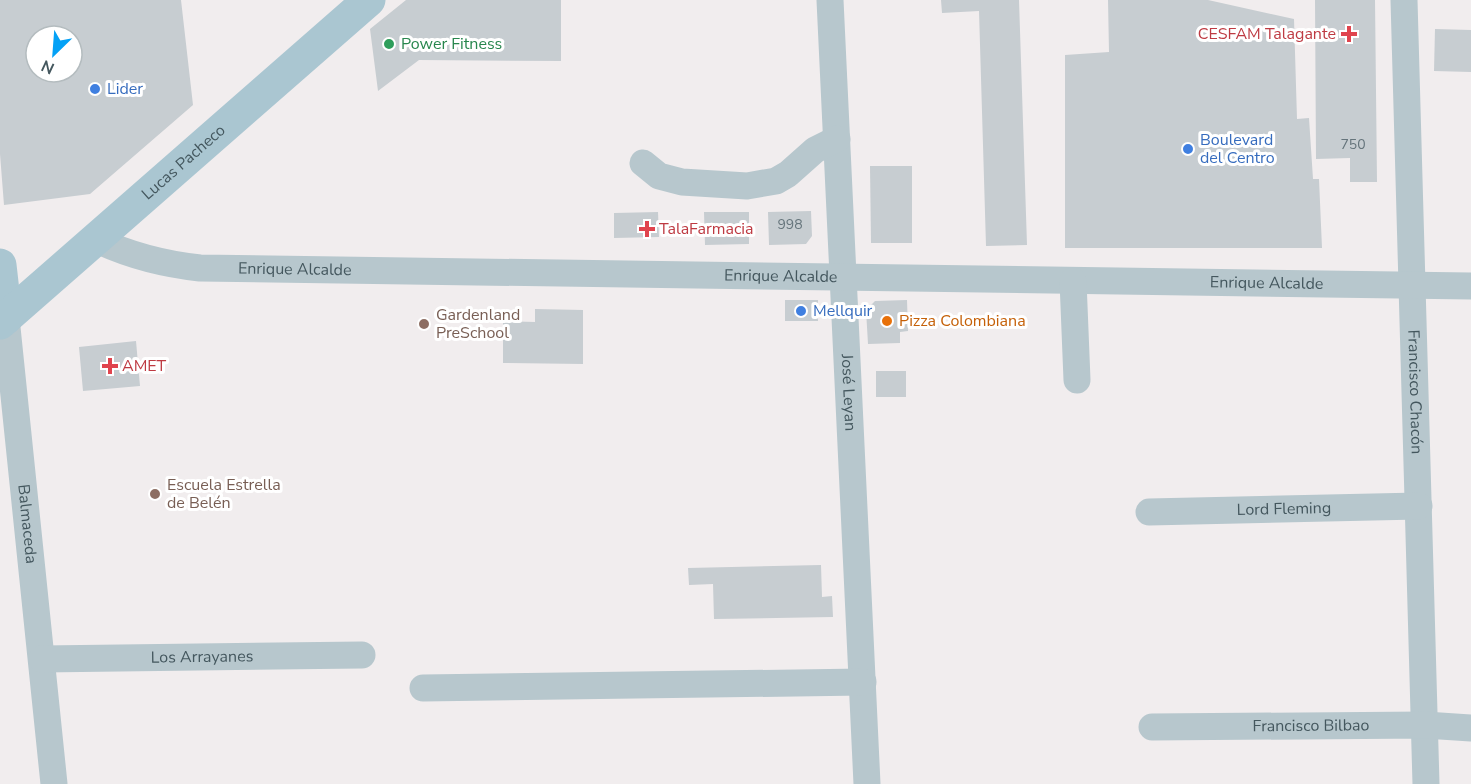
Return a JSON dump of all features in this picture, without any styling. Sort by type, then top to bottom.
[{"type":"main road","name":"Lucas Pacheco","points":[[3,321],[369,0]]},
{"type":"main road","name":"Balmaceda","points":[[0,265],[3,321]]},
{"type":"street","name":"José Leyan","points":[[830,0],[867,784]]},
{"type":"street","name":"Francisco Chacón","points":[[1404,0],[1426,784]]},
{"type":"street","points":[[643,163],[659,176],[682,182],[747,186],[776,181],[788,174],[815,150],[837,139]]},
{"type":"street","name":"Enrique Alcalde","points":[[97,240],[144,259],[200,268],[1471,286]]},
{"type":"street","points":[[1073,281],[1077,380]]},
{"type":"street","name":"Balmaceda","points":[[3,321],[54,784]]},
{"type":"street","name":"Lord Fleming","points":[[1149,513],[1419,506]]},
{"type":"street","name":"Los Arrayanes","points":[[42,659],[362,655]]},
{"type":"street","points":[[423,688],[863,682]]},
{"type":"street","name":"Francisco Bilbao","points":[[1152,727],[1425,725],[1471,728]]},
{"type":"building","name":"Lider","points":[[0,0],[181,0],[193,105],[90,194],[4,205],[0,154]]},
{"type":"building","points":[[406,0],[561,0],[561,61],[419,60],[378,91],[370,29]]},
{"type":"building","points":[[941,0],[1019,0],[1027,245],[986,246],[979,11],[942,13]]},
{"type":"building","name":"Boulevard del Centro","points":[[1108,0],[1208,0],[1294,19],[1297,119],[1309,118],[1313,179],[1319,179],[1322,248],[1065,248],[1065,55],[1109,52]]},
{"type":"building","points":[[1315,0],[1375,0],[1377,182],[1350,182],[1350,158],[1316,159]]},
{"type":"building","points":[[1435,29],[1471,30],[1471,72],[1434,71]]},
{"type":"building","points":[[870,166],[912,166],[912,243],[871,243]]},
{"type":"building","points":[[811,211],[812,236],[806,244],[769,245],[768,212]]},
{"type":"building","points":[[658,212],[659,237],[614,238],[614,213]]},
{"type":"building","points":[[704,212],[749,212],[749,244],[705,245]]},
{"type":"building","name":"Mellquir","points":[[785,300],[818,300],[818,321],[785,321]]},
{"type":"building","name":"Pizza Colombiana","points":[[907,300],[908,331],[900,332],[900,343],[868,344],[866,310],[875,301]]},
{"type":"building","points":[[535,309],[583,310],[583,364],[503,363],[503,321],[535,322]]},
{"type":"building","name":"AMET","points":[[136,341],[140,386],[83,391],[79,347]]},
{"type":"building","points":[[876,371],[906,371],[906,397],[876,397]]},
{"type":"building","points":[[821,565],[822,597],[832,596],[833,617],[714,619],[713,584],[689,585],[688,568]]},
{"type":"place","name":"CESFAM Talagante","points":[[1349,34]]},
{"type":"place","name":"Power Fitness","points":[[389,44]]},
{"type":"place","name":"Lider","points":[[95,89]]},
{"type":"place","name":"Boulevard del Centro","points":[[1188,149]]},
{"type":"place","name":"TalaFarmacia","points":[[647,229]]},
{"type":"place","name":"Mellquir","points":[[801,311]]},
{"type":"place","name":"Pizza Colombiana","points":[[887,321]]},
{"type":"place","name":"Gardenland PreSchool","points":[[424,324]]},
{"type":"place","name":"AMET","points":[[110,366]]},
{"type":"place","name":"Escuela Estrella de Belén","points":[[155,494]]}]
